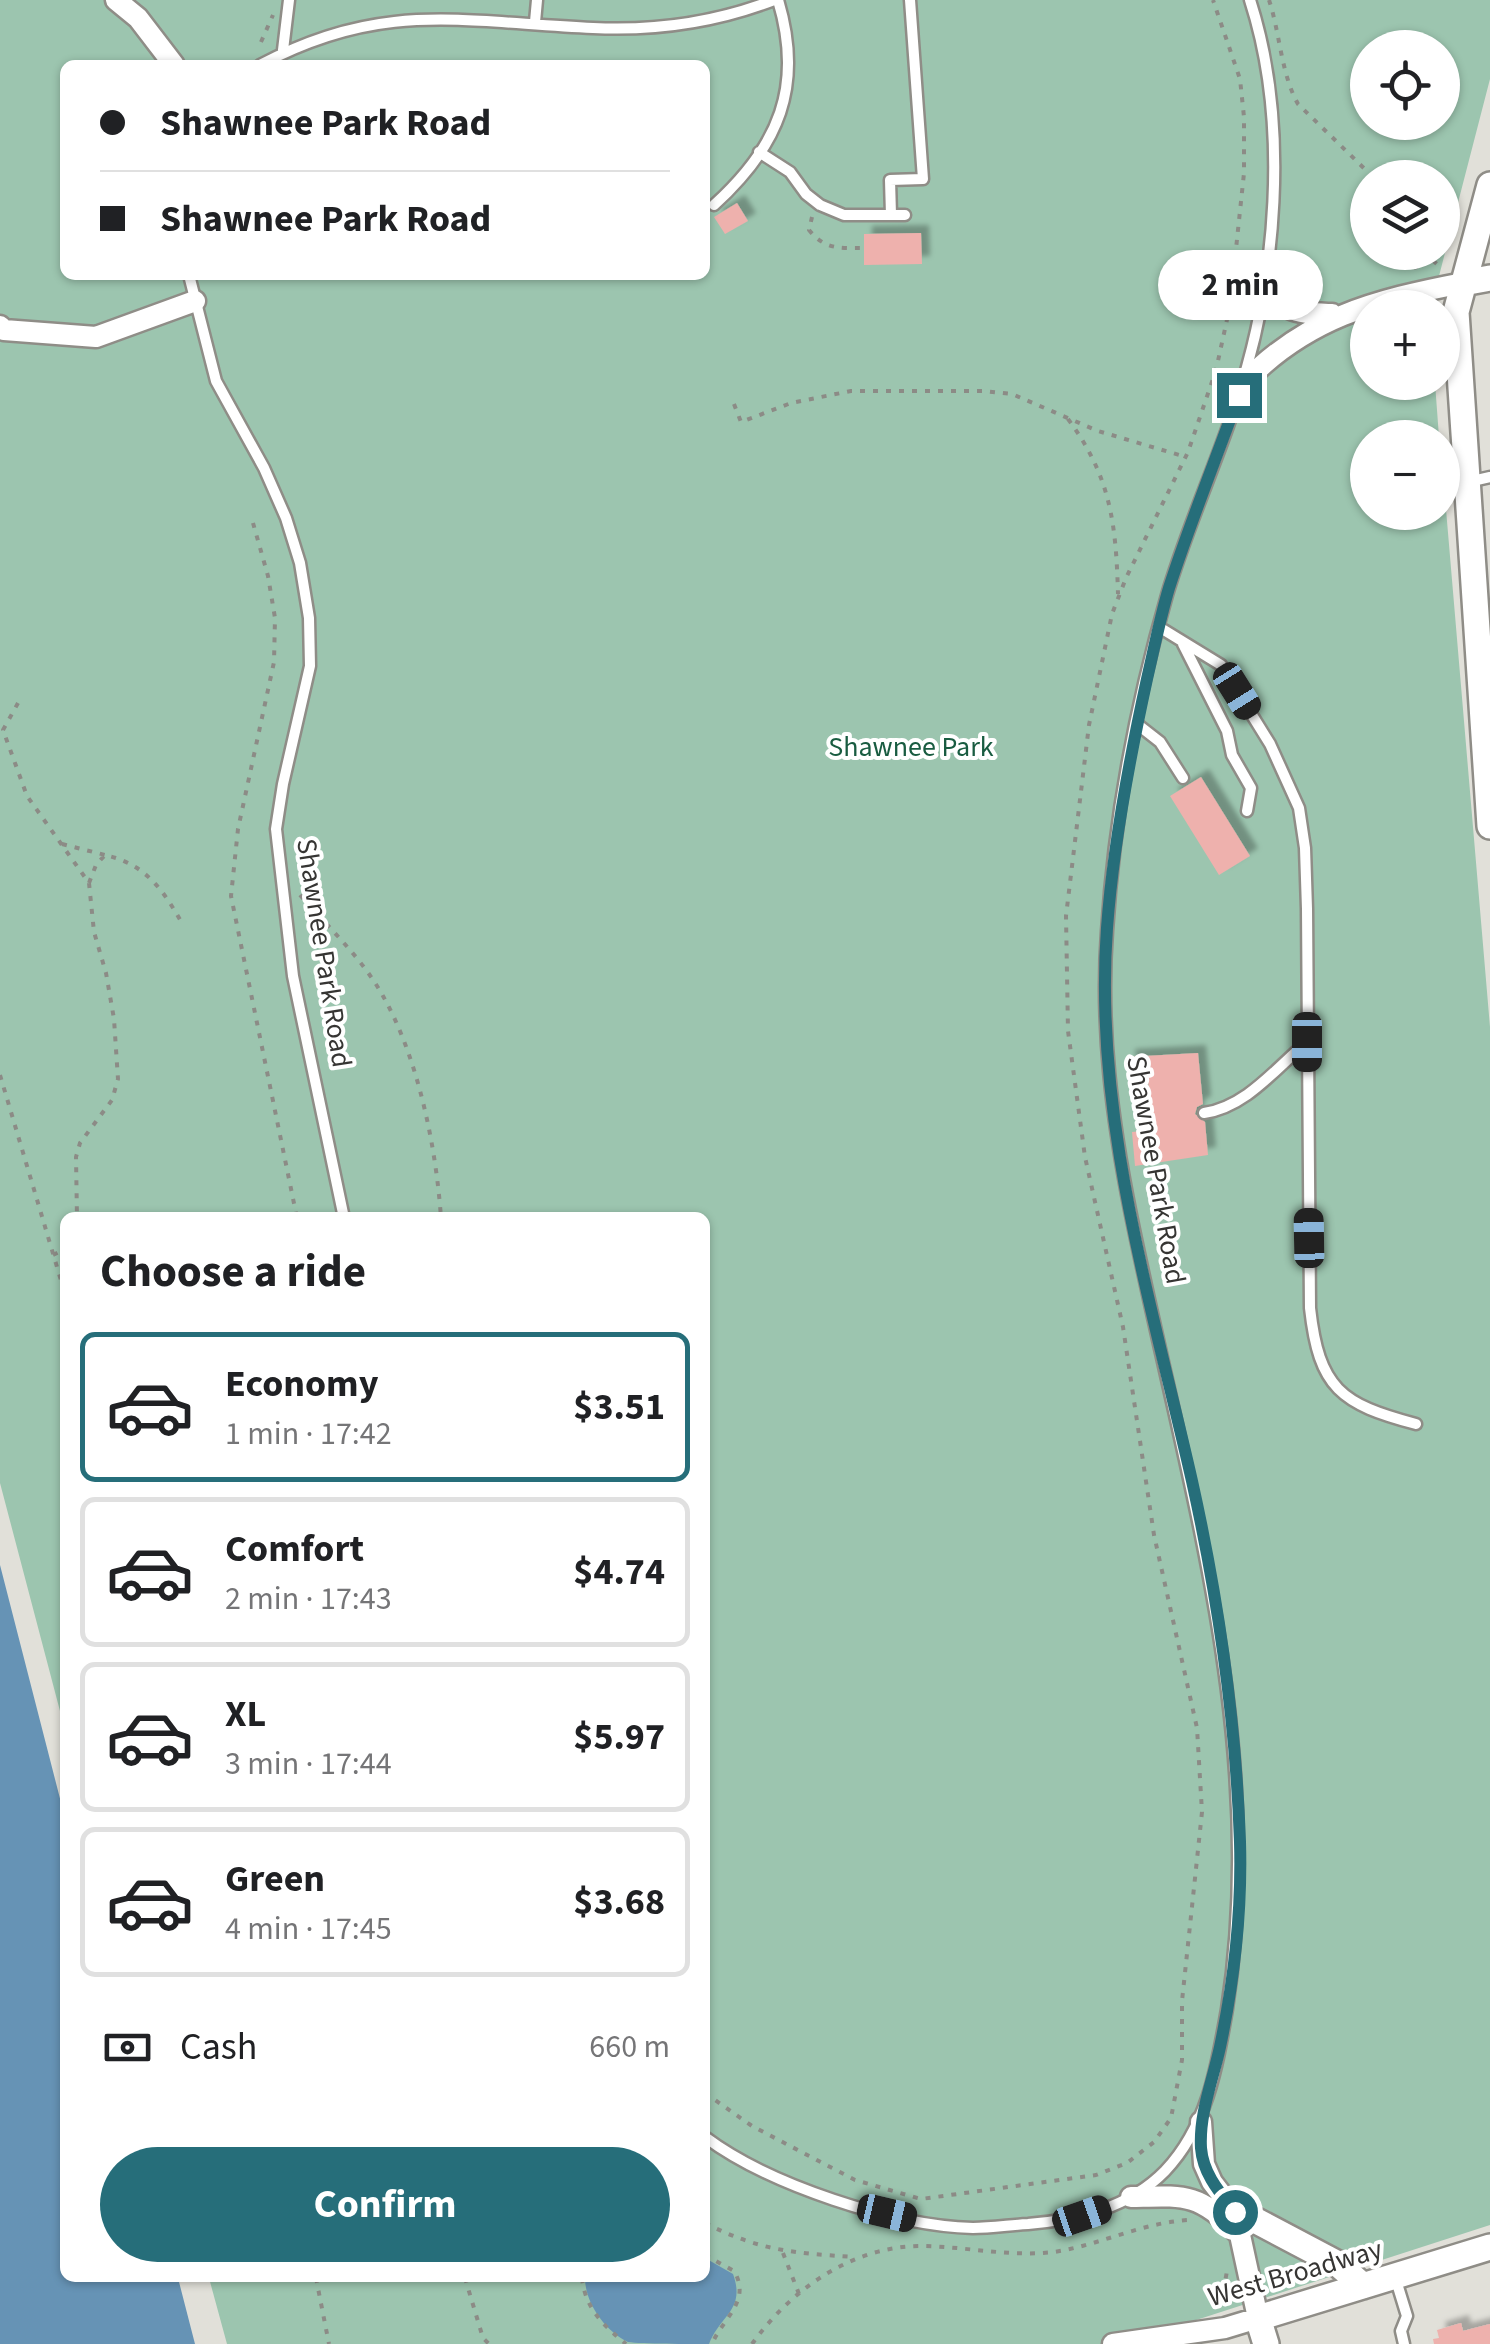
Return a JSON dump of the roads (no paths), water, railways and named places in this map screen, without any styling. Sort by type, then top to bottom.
[{"type":"street","points":[[116,0],[138,18],[170,60]]},
{"type":"street","points":[[1490,185],[1456,312],[1479,479],[1490,826]]},
{"type":"street","points":[[1266,276],[1272,295],[1285,307],[1300,313],[1340,314],[1490,278]]},
{"type":"street","points":[[0,326],[4,330],[96,338],[195,301]]},
{"type":"street","points":[[1241,386],[1279,349],[1340,314]]},
{"type":"street","name":"Shawnee Park Road","points":[[1201,2122],[1204,2164],[1232,2208],[1258,2318]]},
{"type":"street","name":"Shawnee Park Road","points":[[1131,2197],[1182,2196],[1204,2204],[1241,2236]]},
{"type":"street","points":[[1232,2208],[1338,2264],[1363,2286]]},
{"type":"street","name":"West Broadway","points":[[1113,2344],[1225,2328],[1490,2246]]},
{"type":"street","points":[[1258,2318],[1266,2344]]},
{"type":"lane","points":[[283,50],[289,0]]},
{"type":"lane","points":[[535,22],[538,0]]},
{"type":"lane","points":[[268,60],[300,39],[346,20],[395,11],[451,12],[594,28],[661,26],[723,16],[776,0],[788,41],[787,95],[759,152],[737,184],[714,205]]},
{"type":"lane","points":[[891,215],[890,180],[922,179],[910,0]]},
{"type":"lane","name":"Shawnee Park Road","points":[[710,2140],[773,2178],[821,2196],[942,2225],[977,2228],[1082,2216],[1131,2197],[1166,2170],[1201,2122],[1230,1984],[1240,1844],[1212,1587],[1194,1488],[1131,1216],[1109,1079],[1105,1014],[1113,868],[1137,724],[1169,589],[1241,386],[1266,276],[1274,122],[1267,58],[1250,0]]},
{"type":"lane","points":[[759,152],[790,172],[820,205],[844,214],[905,215]]},
{"type":"lane","name":"Shawnee Park Road","points":[[189,280],[216,380],[286,518],[300,564],[309,618],[310,666],[276,829],[293,976],[343,1212]]},
{"type":"lane","points":[[1158,628],[1221,665],[1270,744],[1299,808],[1307,909],[1310,1308],[1314,1341],[1326,1374],[1350,1402],[1416,1424]]},
{"type":"lane","points":[[1182,644],[1227,731],[1232,756],[1251,788],[1247,811]]},
{"type":"lane","points":[[1137,724],[1160,742],[1184,778]]},
{"type":"lane","points":[[1204,1112],[1224,1110],[1244,1098],[1307,1042]]},
{"type":"lane","points":[[1395,2276],[1407,2316],[1401,2331],[1404,2344]]},
{"type":"water","points":[[0,1565],[60,1799],[60,2282],[179,2282],[195,2344],[0,2344]]},
{"type":"water","points":[[710,2261],[733,2274],[736,2296],[709,2344],[655,2344],[628,2342],[604,2324],[585,2282],[710,2282]]},
{"type":"park label","name":"Shawnee Park","points":[[911,747]]}]
